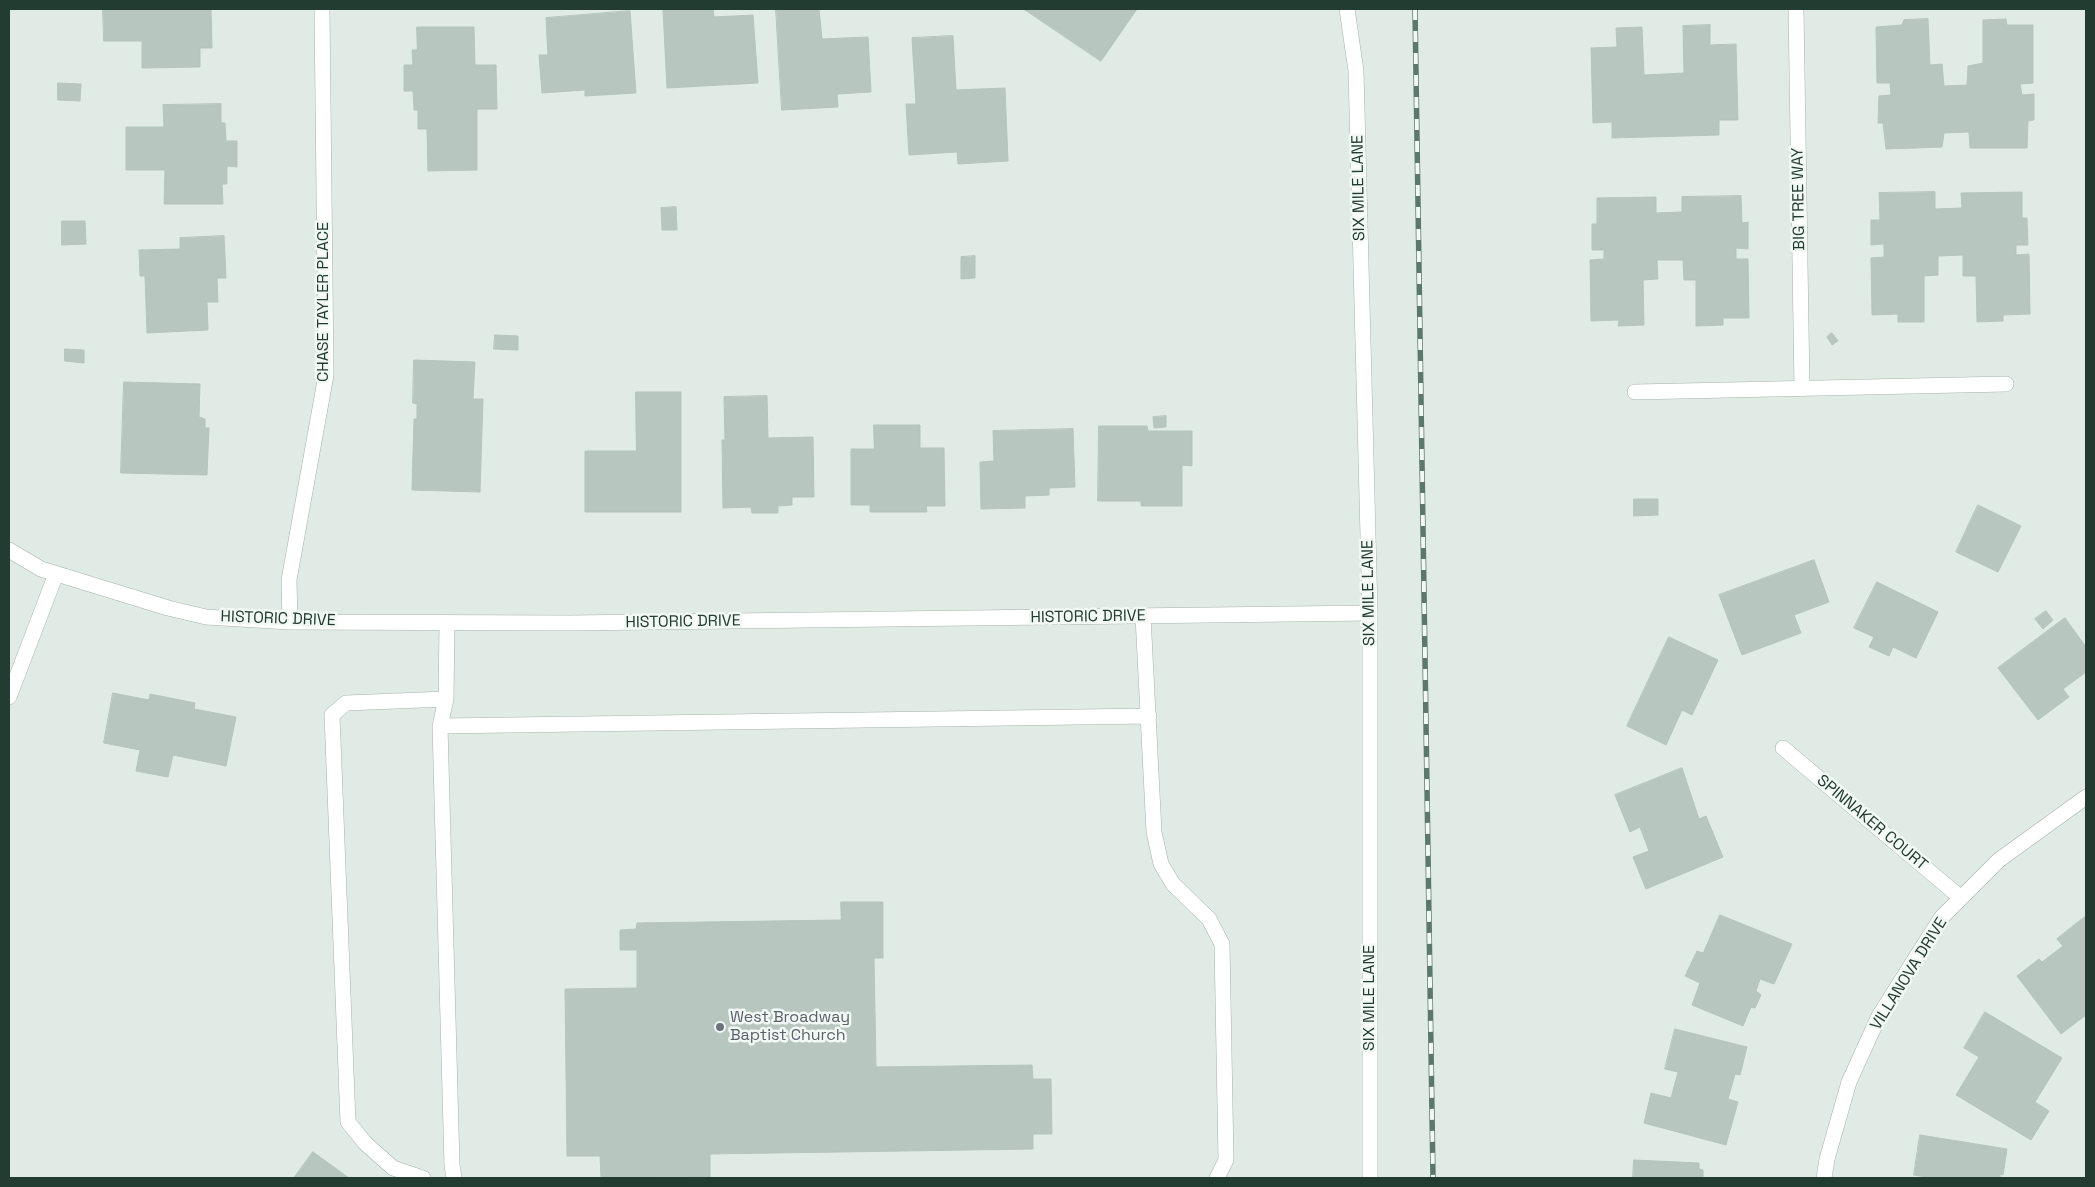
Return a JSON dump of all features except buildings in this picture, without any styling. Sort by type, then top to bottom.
[{"type":"street","name":"CHASE TAYLER PLACE","points":[[290,622],[289,580],[326,375],[322,9]]},
{"type":"street","name":"SIX MILE LANE","points":[[1347,9],[1356,71],[1370,613],[1370,1178]]},
{"type":"street","name":"BIG TREE WAY","points":[[1796,9],[1802,389]]},
{"type":"street","points":[[1635,392],[2006,384]]},
{"type":"street","name":"HISTORIC DRIVE","points":[[9,550],[41,569],[168,608],[206,617],[290,622],[646,622],[1370,613]]},
{"type":"street","points":[[9,697],[56,574]]},
{"type":"street","points":[[1143,616],[1154,832],[1161,864],[1173,884],[1210,919],[1222,944],[1226,1160],[1217,1178]]},
{"type":"street","points":[[447,623],[446,699],[440,726],[452,1165],[454,1178]]},
{"type":"street","points":[[422,1178],[393,1168],[366,1143],[348,1122],[332,715],[346,703],[446,699]]},
{"type":"street","points":[[440,726],[1148,716]]},
{"type":"street","name":"SPINNAKER COURT","points":[[1783,748],[1961,898]]},
{"type":"street","name":"VILLANOVA DRIVE","points":[[1824,1178],[1827,1159],[1849,1082],[1879,1016],[1941,918],[1999,860],[2086,797]]},
{"type":"railway","points":[[1415,9],[1433,1178]]},
{"type":"place","name":"West Broadway Baptist Church","points":[[720,1027]]}]
